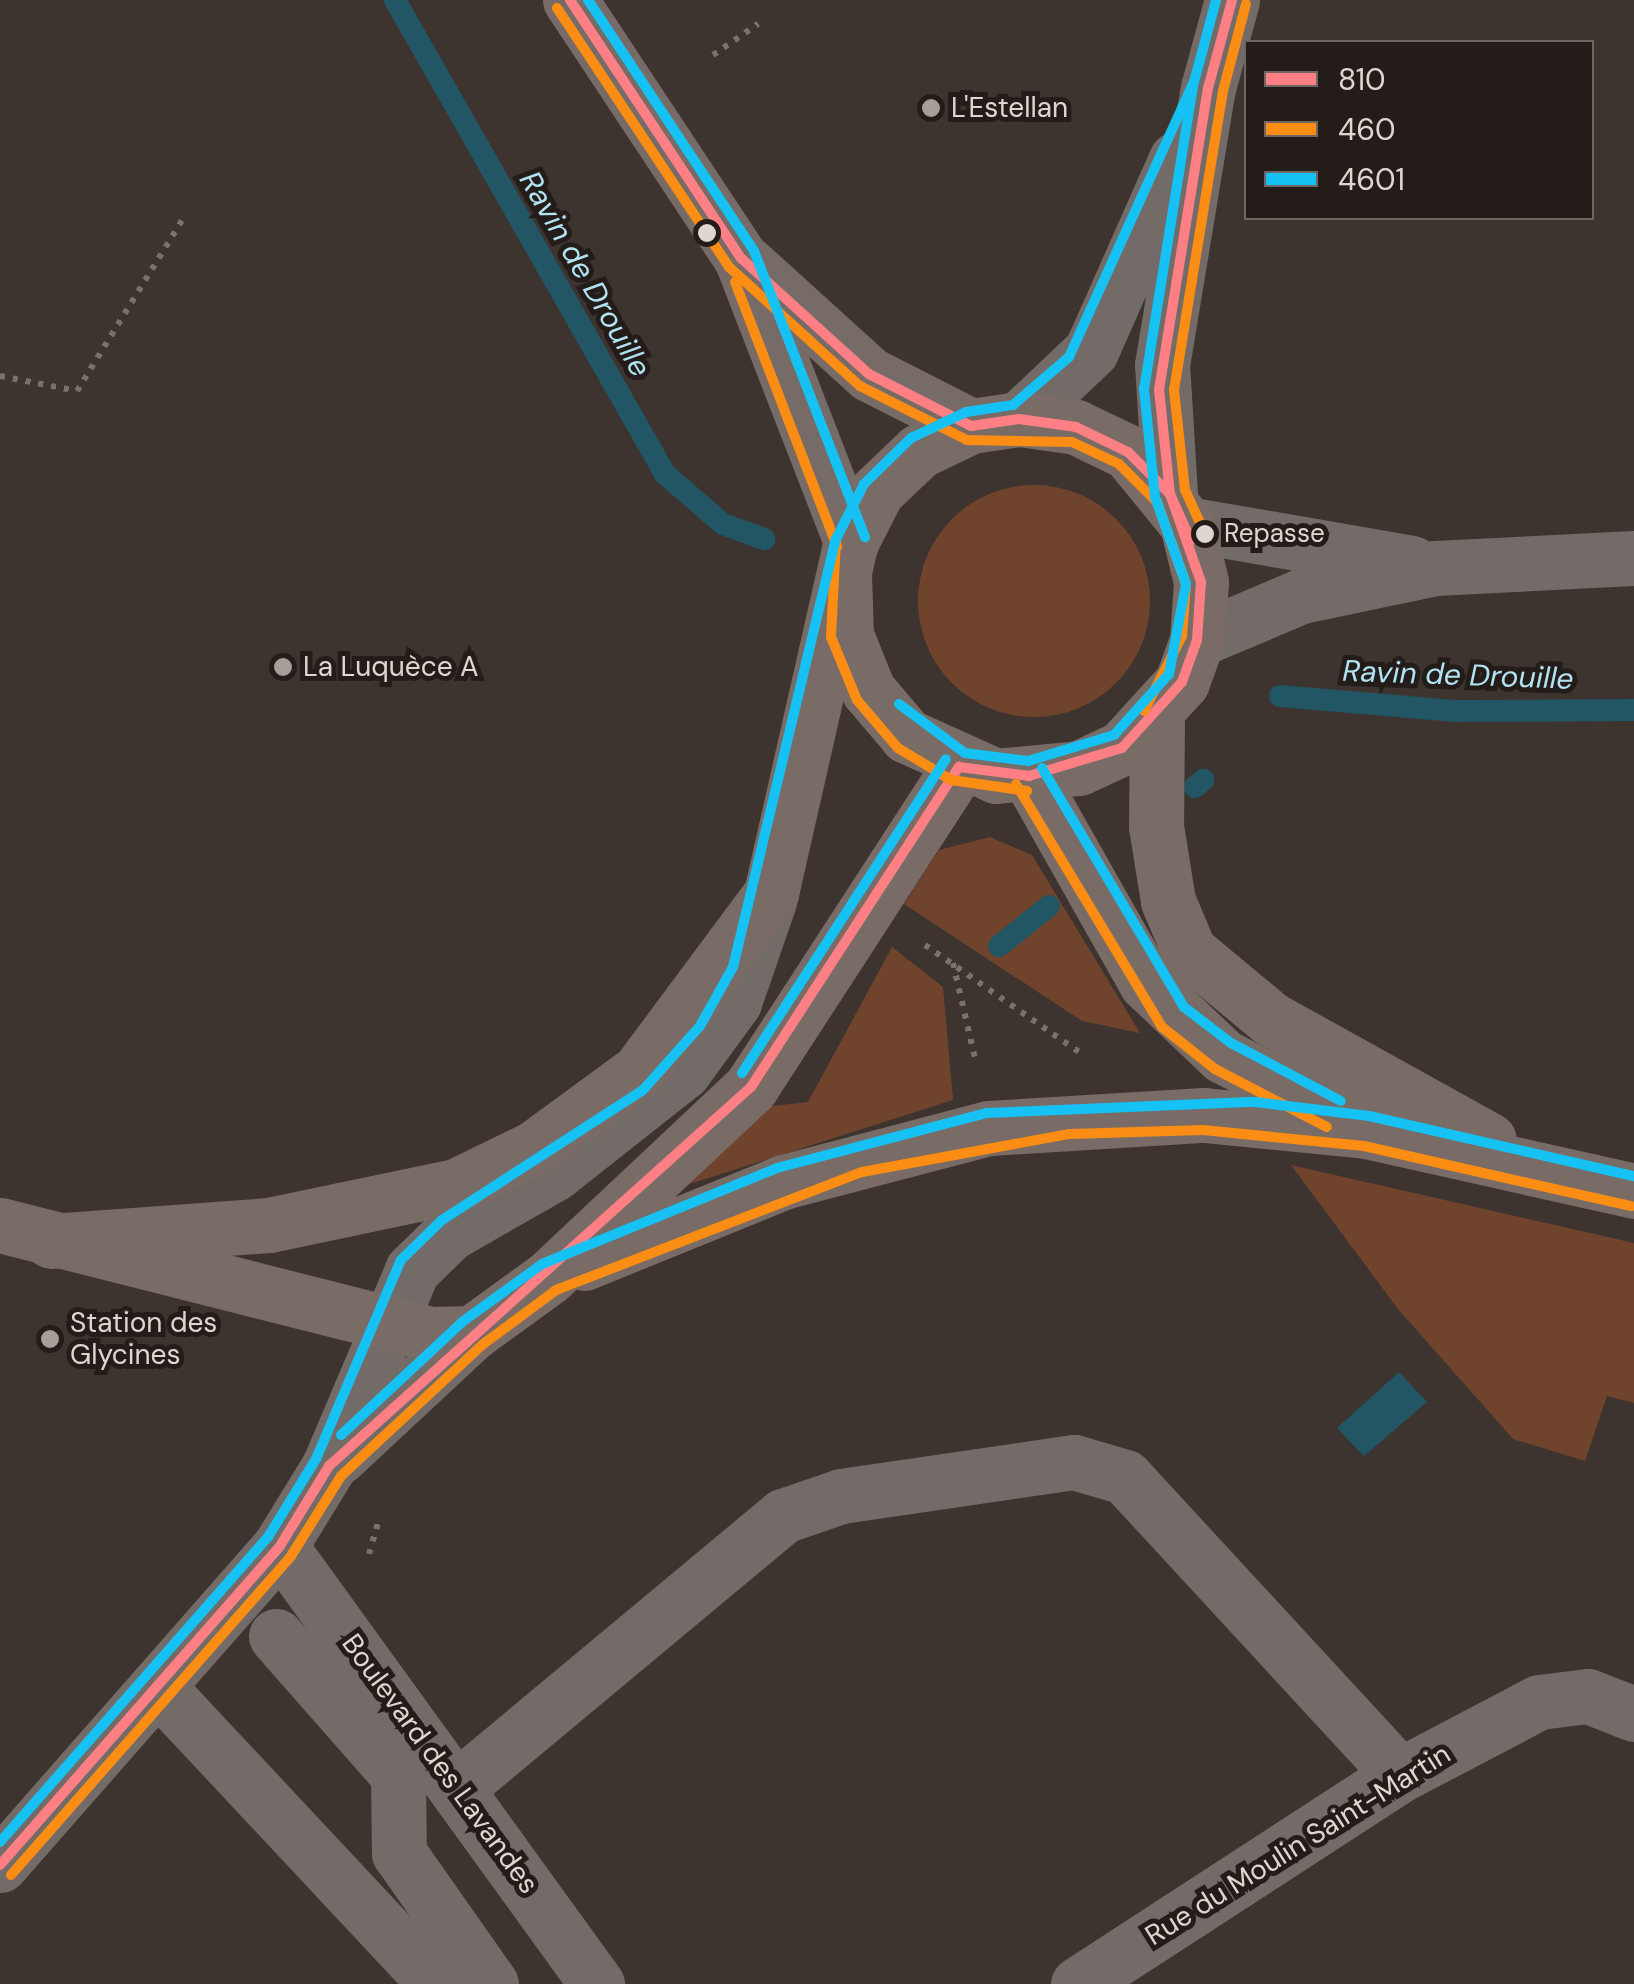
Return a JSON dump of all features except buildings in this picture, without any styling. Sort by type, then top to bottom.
[{"type":"main road","points":[[570,0],[741,258],[848,558],[846,635],[868,690],[907,736],[960,767],[1029,776],[1080,768],[1157,718]]},
{"type":"main road","points":[[741,258],[869,374],[995,423],[1076,427],[1128,452],[1178,509],[1201,582],[1197,640],[1157,718],[1153,799],[1164,884],[1198,962],[1331,1055],[1549,1172]]},
{"type":"main road","points":[[25,1233],[302,1220],[486,1174],[639,1071],[771,893],[848,558],[878,492],[919,451],[995,423]]},
{"type":"main road","points":[[25,1233],[384,1322],[472,1333],[549,1277],[751,1086],[960,767]]},
{"type":"main road","points":[[1029,776],[1172,1016],[1223,1056],[1366,1131]]},
{"type":"main road","points":[[549,1277],[783,1182],[989,1128],[1204,1115],[1366,1131],[1634,1191]]},
{"type":"street","points":[[1232,0],[1208,88],[1159,390],[1178,509],[1435,568]]},
{"type":"street","points":[[995,423],[1092,351],[1208,88]]},
{"type":"street","points":[[1197,640],[1301,596],[1435,568],[1634,558]]},
{"type":"street","points":[[0,1865],[280,1546],[329,1466],[384,1322],[433,1246],[555,1173],[683,1072],[734,1002],[771,893]]},
{"type":"street","points":[[329,1466],[472,1333]]},
{"type":"street","points":[[458,1786],[784,1516],[841,1496],[1074,1462],[1125,1478],[1400,1775]]},
{"type":"street","name":"Boulevard des Lavandes","points":[[280,1546],[458,1786],[597,1984]]},
{"type":"street","points":[[276,1636],[398,1775],[398,1853],[491,1984]]},
{"type":"street","points":[[158,1687],[412,1975]]},
{"type":"street","name":"Rue du Moulin Saint-Martin","points":[[1078,1984],[1400,1775],[1562,1695],[1634,1714]]},
{"type":"path","points":[[713,56],[758,24]]},
{"type":"path","points":[[0,376],[76,391],[183,219]]},
{"type":"path","points":[[910,935],[1094,1062]]},
{"type":"path","points":[[953,962],[978,1072]]},
{"type":"path","points":[[368,1560],[383,1502]]},
{"type":"shaded area","points":[[1034,485],[1078,494],[1116,519],[1141,557],[1150,601],[1141,645],[1116,683],[1078,708],[1034,717],[990,708],[952,683],[927,645],[918,601],[927,557],[952,519],[990,494]]},
{"type":"shaded area","points":[[990,837],[1032,855],[1140,1033],[1082,1021],[904,904],[939,850]]},
{"type":"shaded area","points":[[892,947],[943,987],[953,1100],[690,1184],[763,1107],[808,1102]]},
{"type":"shaded area","points":[[1291,1165],[1634,1243],[1634,1403],[1607,1396],[1585,1461],[1513,1439],[1398,1309]]},
{"type":"water","points":[[1399,1372],[1427,1402],[1364,1456],[1337,1428]]},
{"type":"waterway","name":"Ravin de Drouille","points":[[395,0],[665,474],[723,524],[764,539]]},
{"type":"waterway","name":"Ravin de Drouille","points":[[1280,696],[1456,711],[1634,710]]},
{"type":"waterway","points":[[1195,787],[1203,780]]},
{"type":"waterway","points":[[999,946],[1049,906]]},
{"type":"transit line","name":"810","points":[[570,0],[741,258],[869,374],[971,426]]},
{"type":"transit line","name":"4601","points":[[588,0],[754,251],[865,537]]},
{"type":"transit line","name":"4601","points":[[899,704],[965,753],[1028,761],[1114,735],[1169,674],[1186,584],[1155,497],[1144,389],[1193,86],[1216,0]]},
{"type":"transit line","name":"810","points":[[959,767],[1029,776],[1122,748],[1182,682],[1197,640],[1201,582],[1170,494],[1159,390],[1208,88],[1232,0]]},
{"type":"transit line","name":"460","points":[[1205,534],[1185,490],[1174,390],[1223,91],[1246,4]]},
{"type":"transit line","name":"460","points":[[557,8],[729,267],[860,386],[967,440],[1072,442],[1119,464],[1157,502],[1186,584],[1182,636],[1144,711]]},
{"type":"transit line","name":"4601","points":[[0,1842],[268,1537],[316,1459],[401,1260],[442,1220],[643,1090],[700,1026],[733,967],[836,539],[864,484],[911,438],[966,412],[1013,405],[1069,357],[1194,82]]},
{"type":"transit line","name":"460","points":[[735,282],[837,547]]},
{"type":"transit line","name":"810","points":[[971,426],[1019,419],[1076,427],[1128,452],[1170,494],[1191,541]]},
{"type":"transit line","name":"460","points":[[836,541],[831,637],[857,700],[898,748],[951,780],[1027,791]]},
{"type":"transit line","name":"4601","points":[[742,1073],[946,759]]},
{"type":"transit line","name":"810","points":[[0,1865],[280,1546],[329,1466],[751,1087],[959,767]]},
{"type":"transit line","name":"4601","points":[[1042,768],[1184,1007],[1231,1043],[1341,1101]]},
{"type":"transit line","name":"460","points":[[1016,784],[1162,1027],[1215,1069],[1327,1127]]},
{"type":"transit line","name":"4601","points":[[341,1435],[462,1322],[542,1264],[777,1168],[987,1113],[1255,1102],[1369,1116],[1634,1176]]},
{"type":"transit line","name":"460","points":[[11,1875],[291,1556],[341,1476],[482,1345],[556,1290],[862,1172],[1070,1134],[1203,1130],[1364,1146],[1631,1206]]},
{"type":"place","name":"L'Estellan","points":[[931,108]]},
{"type":"place","name":"Repasse","points":[[1205,534]]},
{"type":"place","name":"La Luquèce A","points":[[283,667]]},
{"type":"place","name":"Station des Glycines","points":[[50,1339]]}]
